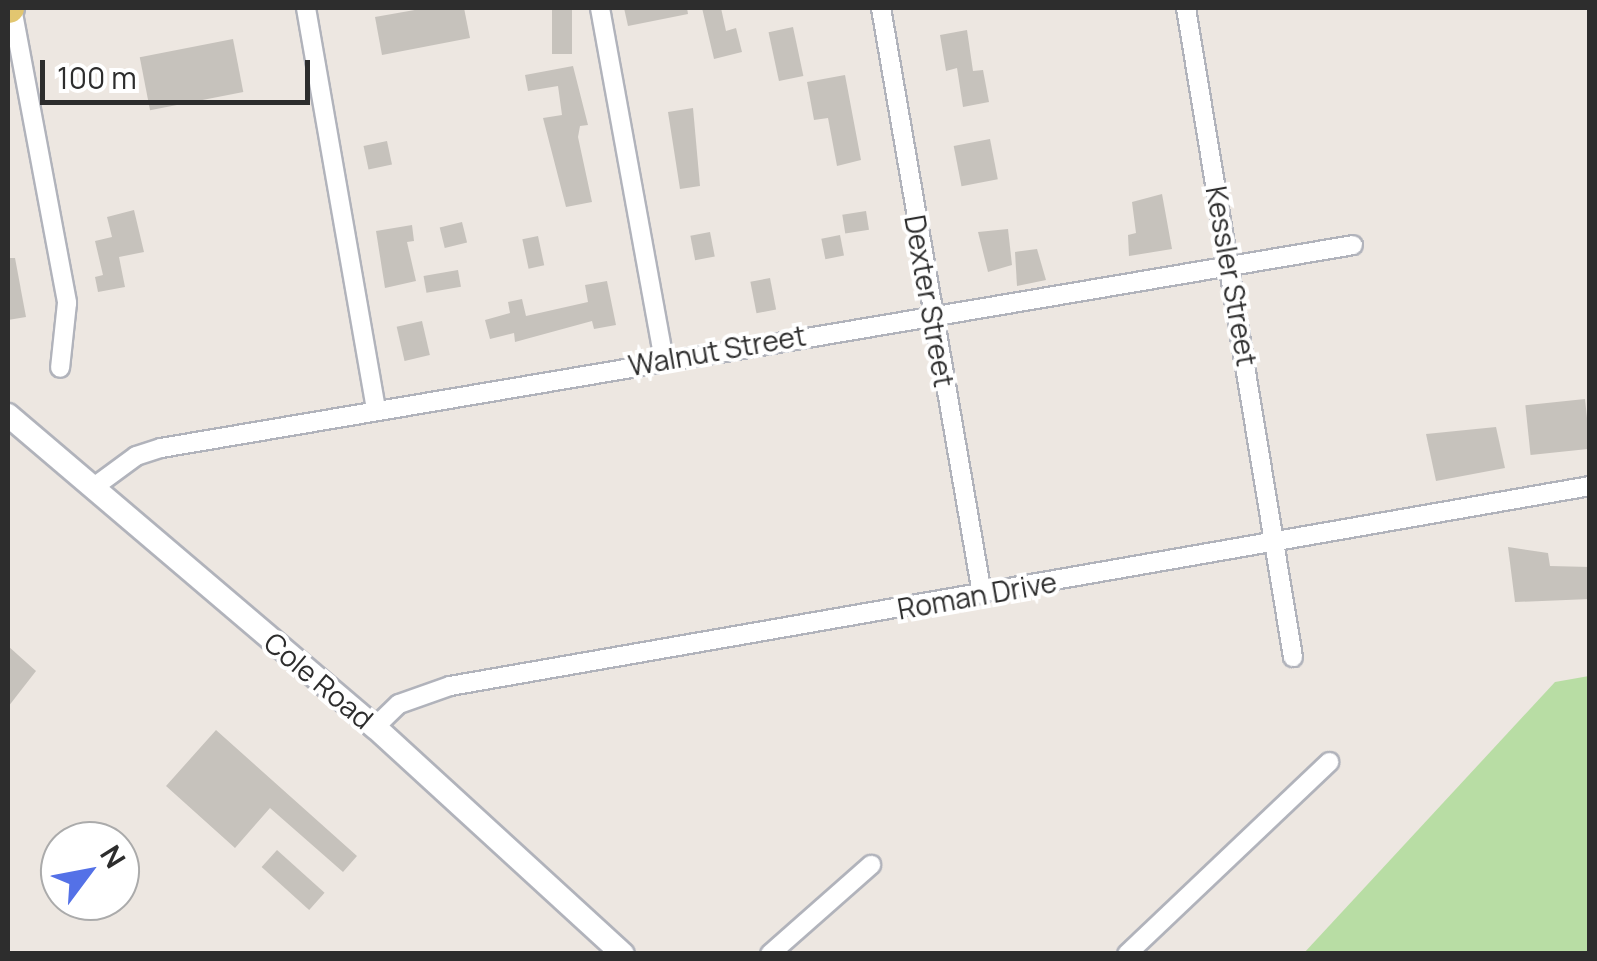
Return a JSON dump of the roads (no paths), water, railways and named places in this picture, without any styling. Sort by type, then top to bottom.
[{"type":"street","points":[[10,8],[67,303],[60,368]]},
{"type":"street","points":[[306,8],[376,410]]},
{"type":"street","points":[[600,8],[664,359]]},
{"type":"street","name":"Dexter Street","points":[[881,8],[982,594]]},
{"type":"street","name":"Kessler Street","points":[[1186,8],[1278,544],[1293,657]]},
{"type":"street","name":"Walnut Street","points":[[94,487],[114,469],[161,448],[931,312],[1353,245]]},
{"type":"street","name":"Cole Road","points":[[8,415],[375,727],[624,954]]},
{"type":"street","name":"Roman Drive","points":[[375,727],[399,704],[450,686],[1278,544],[1590,486]]},
{"type":"street","points":[[1127,954],[1329,762]]},
{"type":"street","points":[[770,954],[870,864]]}]
